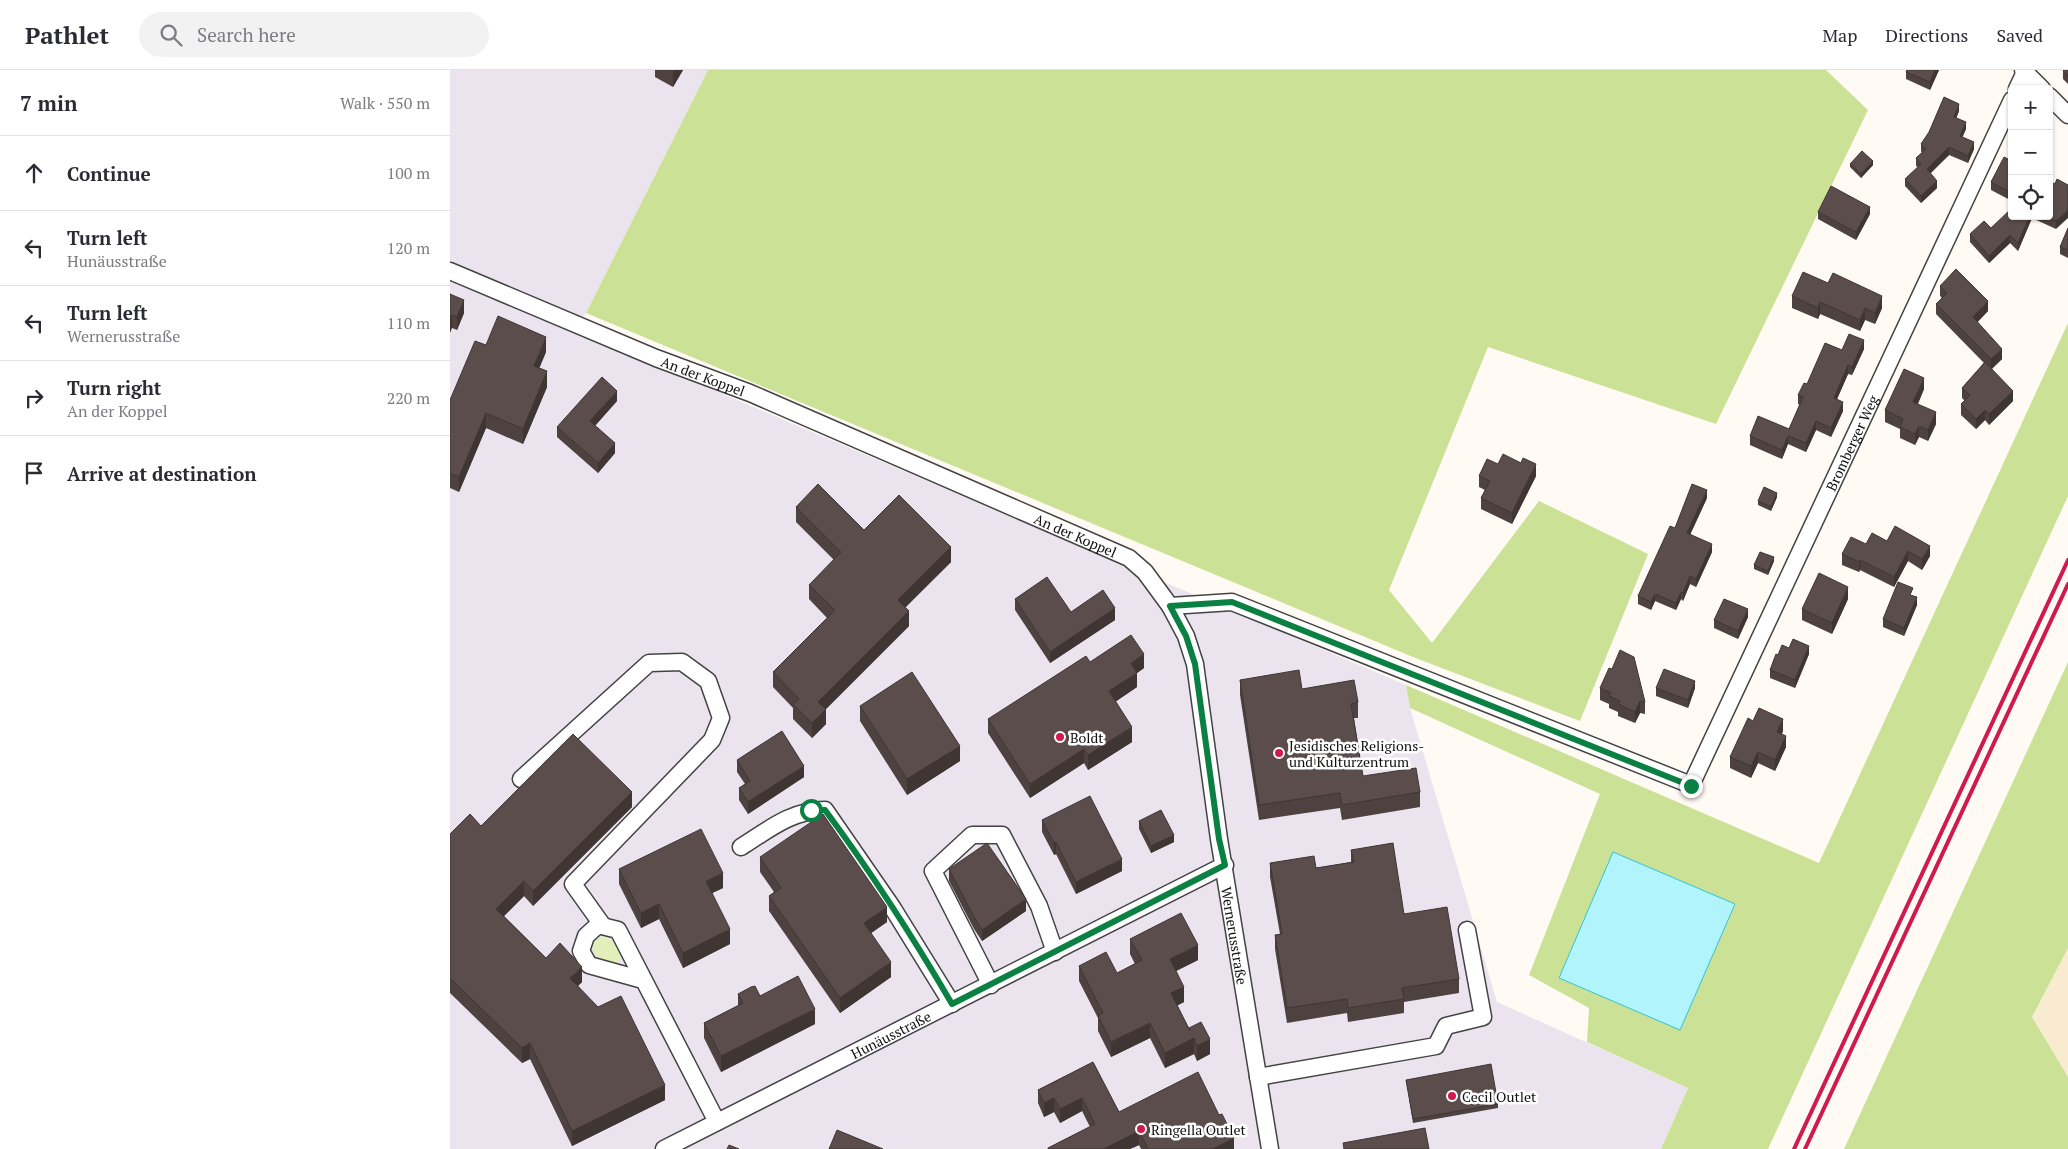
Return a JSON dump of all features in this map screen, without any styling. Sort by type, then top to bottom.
[{"type":"street","points":[[2019,85],[2024,71],[2038,85]]},
{"type":"street","points":[[2053,100],[2068,115]]},
{"type":"street","name":"Bromberger Weg","points":[[1170,606],[1232,602],[1691,786],[2008,109]]},
{"type":"street","name":"An der Koppel","points":[[450,271],[656,358],[750,393],[1129,558],[1145,572],[1170,606]]},
{"type":"street","name":"Wernerusstraße","points":[[1170,606],[1186,636],[1195,664],[1219,839],[1225,865],[1270,1149]]},
{"type":"street","points":[[521,779],[649,663],[682,662],[708,681],[721,718],[712,740],[573,884],[604,926]]},
{"type":"street","points":[[741,847],[788,818],[811,810],[825,810],[853,848],[897,915],[952,1004]]},
{"type":"street","points":[[991,985],[933,871],[972,835],[1002,835],[1039,906],[1055,952]]},
{"type":"street","name":"Hunäusstraße","points":[[664,1149],[1225,865]]},
{"type":"street","points":[[643,980],[590,965],[581,951],[586,936],[598,925],[618,930],[717,1122]]},
{"type":"street","points":[[1258,1077],[1436,1046],[1446,1026],[1484,1017],[1468,930]]},
{"type":"shaded area","points":[[450,70],[708,70],[586,313],[573,330],[1406,685],[1410,708],[1497,1002],[1688,1088],[1661,1149],[450,1149]]},
{"type":"shaded area","points":[[2068,948],[2068,1077],[2032,1017]]},
{"type":"green space","points":[[708,70],[1826,70],[1868,110],[1716,424],[1488,347],[1389,590],[1432,643],[1539,501],[1648,554],[1580,721],[1413,657],[586,313]]},
{"type":"green space","points":[[2068,323],[2068,496],[1768,1149],[1661,1149],[1688,1088],[1587,1042],[1589,1008],[1529,975],[1600,794],[1410,708],[1406,685],[1819,863]]},
{"type":"green space","points":[[2068,662],[2068,948],[2032,1017],[2068,1077],[2068,1149],[1844,1149]]},
{"type":"green space","points":[[605,936],[618,950],[621,957],[618,963],[606,963],[592,949],[596,940]]},
{"type":"water","points":[[1613,852],[1735,904],[1680,1030],[1559,978]]},
{"type":"building","points":[[1907,70],[1935,70],[1930,82],[1906,72]]},
{"type":"building","points":[[2068,70],[2068,76],[2063,71]]},
{"type":"building","points":[[1944,97],[1959,104],[1954,117],[1966,122],[1960,136],[1974,142],[1968,156],[1949,147],[1927,169],[1937,181],[1921,196],[1905,179],[1921,164],[1916,158],[1926,149],[1921,144],[1929,132]]},
{"type":"building","points":[[1862,151],[1873,161],[1861,174],[1850,164]]},
{"type":"building","points":[[2004,157],[2008,159],[2008,191],[1991,182]]},
{"type":"building","points":[[2057,179],[2068,185],[2068,210],[2056,221],[2053,220],[2053,183],[2055,184]]},
{"type":"building","points":[[1831,186],[1870,207],[1856,232],[1818,212]]},
{"type":"building","points":[[2008,212],[2008,220],[2028,220],[2018,243],[2010,235],[1989,256],[1970,234],[1984,221],[1991,228]]},
{"type":"building","points":[[2068,228],[2068,250],[2060,247]]},
{"type":"building","points":[[1956,269],[1988,301],[1973,317],[2002,349],[1991,359],[1936,304],[1947,293],[1940,286]]},
{"type":"building","points":[[1803,272],[1828,283],[1833,273],[1882,296],[1875,313],[1865,308],[1860,320],[1820,302],[1818,308],[1792,296]]},
{"type":"building","points":[[450,294],[464,300],[457,317],[452,315],[450,319]]},
{"type":"building","points":[[498,316],[546,337],[534,366],[547,371],[523,429],[486,413],[459,477],[450,473],[450,400],[475,341],[486,345]]},
{"type":"building","points":[[1849,334],[1864,340],[1852,367],[1848,365],[1834,398],[1843,402],[1831,428],[1816,421],[1806,443],[1788,436],[1782,450],[1750,436],[1758,416],[1789,429],[1803,397],[1798,395],[1804,383],[1807,384],[1825,343],[1842,350]]},
{"type":"building","points":[[1985,362],[2013,391],[1989,414],[1985,410],[1976,419],[1961,404],[1970,395],[1962,388]]},
{"type":"building","points":[[1904,369],[1924,378],[1913,402],[1936,412],[1928,430],[1919,426],[1915,434],[1900,427],[1903,419],[1885,410]]},
{"type":"building","points":[[602,377],[617,391],[590,421],[615,443],[598,463],[557,427]]},
{"type":"building","points":[[1503,454],[1521,463],[1523,458],[1536,464],[1512,513],[1481,498],[1490,481],[1479,476],[1487,459],[1498,464]]},
{"type":"building","points":[[818,484],[864,530],[899,495],[951,547],[898,600],[909,611],[818,702],[826,709],[812,723],[793,704],[799,699],[773,672],[835,610],[809,585],[841,552],[796,507]]},
{"type":"building","points":[[1692,484],[1707,490],[1687,533],[1712,544],[1696,579],[1690,576],[1683,593],[1681,592],[1676,603],[1655,594],[1651,602],[1638,596],[1670,526],[1675,528]]},
{"type":"building","points":[[1764,487],[1777,493],[1771,507],[1758,501]]},
{"type":"building","points":[[1895,526],[1930,546],[1922,559],[1908,551],[1894,577],[1860,560],[1859,562],[1842,554],[1851,537],[1866,544],[1872,533],[1887,541]]},
{"type":"building","points":[[1760,552],[1774,557],[1768,571],[1754,565]]},
{"type":"building","points":[[1819,573],[1848,587],[1832,623],[1802,609]]},
{"type":"building","points":[[1047,577],[1071,612],[1103,590],[1115,608],[1050,652],[1015,599]]},
{"type":"building","points":[[1898,582],[1913,588],[1910,595],[1917,597],[1904,628],[1883,619]]},
{"type":"building","points":[[1724,599],[1748,609],[1738,631],[1714,620]]},
{"type":"building","name":"Boldt","points":[[1131,635],[1144,654],[1131,663],[1137,673],[1109,691],[1132,727],[1088,755],[1084,749],[1030,784],[988,719],[1086,656],[1090,662]]},
{"type":"building","points":[[1793,639],[1809,646],[1795,680],[1770,670],[1776,654],[1778,655],[1782,645],[1789,648]]},
{"type":"building","points":[[1620,650],[1634,657],[1645,702],[1640,701],[1635,712],[1618,704],[1620,701],[1609,696],[1611,693],[1600,688],[1609,668],[1612,669]]},
{"type":"building","points":[[1664,669],[1695,681],[1688,700],[1656,688]]},
{"type":"building","points":[[1299,670],[1302,689],[1354,680],[1358,702],[1351,704],[1363,776],[1416,768],[1420,792],[1342,805],[1340,793],[1259,805],[1240,680]]},
{"type":"building","points":[[912,672],[960,746],[907,779],[860,706]]},
{"type":"building","points":[[1759,708],[1783,719],[1777,732],[1786,736],[1775,760],[1758,752],[1751,766],[1730,757],[1748,718],[1753,721]]},
{"type":"building","points":[[782,731],[804,766],[748,802],[739,788],[750,781],[737,760]]},
{"type":"building","points":[[573,734],[632,792],[533,891],[524,881],[496,909],[546,958],[560,943],[582,967],[570,978],[598,1007],[621,996],[665,1085],[572,1131],[530,1043],[522,1048],[450,978],[450,834],[470,814],[481,826]]},
{"type":"building","points":[[1090,796],[1122,859],[1076,882],[1056,842],[1054,843],[1042,820]]},
{"type":"building","points":[[1161,810],[1174,835],[1151,846],[1139,821]]},
{"type":"building","points":[[823,814],[887,907],[864,923],[891,962],[840,998],[769,896],[781,888],[760,857]]},
{"type":"building","points":[[701,829],[723,873],[706,881],[730,929],[683,953],[659,904],[641,913],[619,869]]},
{"type":"building","points":[[987,843],[1026,899],[982,930],[949,869]]},
{"type":"building","points":[[1393,843],[1404,914],[1447,907],[1459,979],[1402,988],[1404,999],[1348,1008],[1347,999],[1287,1008],[1275,935],[1282,934],[1270,863],[1314,856],[1316,868],[1354,862],[1351,850]]},
{"type":"building","points":[[1181,913],[1198,945],[1170,959],[1184,987],[1171,993],[1190,1031],[1189,1028],[1201,1022],[1210,1039],[1197,1046],[1194,1038],[1165,1053],[1150,1023],[1111,1042],[1098,1016],[1103,1013],[1079,966],[1106,952],[1117,973],[1142,960],[1130,939]]},
{"type":"building","points":[[798,976],[815,1009],[721,1056],[704,1023],[743,1003],[738,994],[751,987],[755,986],[760,996]]},
{"type":"building","points":[[1093,1062],[1119,1112],[1198,1072],[1219,1115],[1222,1114],[1234,1138],[1213,1149],[1148,1149],[1139,1131],[1104,1149],[1048,1149],[1095,1124],[1082,1098],[1060,1109],[1054,1098],[1044,1103],[1038,1090]]},
{"type":"building","name":"Cecil Outlet","points":[[1491,1064],[1498,1104],[1413,1119],[1406,1080]]},
{"type":"building","points":[[1425,1128],[1429,1149],[1344,1149],[1343,1143]]},
{"type":"building","points":[[837,1130],[883,1149],[829,1149]]},
{"type":"building","points":[[729,1145],[739,1149],[727,1149]]},
{"type":"railway","points":[[1794,1149],[2068,560]]},
{"type":"railway","points":[[1805,1149],[2068,584]]},
{"type":"place","name":"Boldt","points":[[1060,737]]},
{"type":"place","name":"Jesidisches Religions- und Kulturzentrum","points":[[1279,753]]},
{"type":"place","name":"Cecil Outlet","points":[[1452,1096]]},
{"type":"place","name":"Ringella Outlet","points":[[1141,1129]]},
{"type":"route","points":[[811,810],[825,810],[853,848],[917,946],[952,1004],[1225,865],[1219,839],[1195,664],[1186,636],[1170,606],[1232,602],[1691,786]]}]
